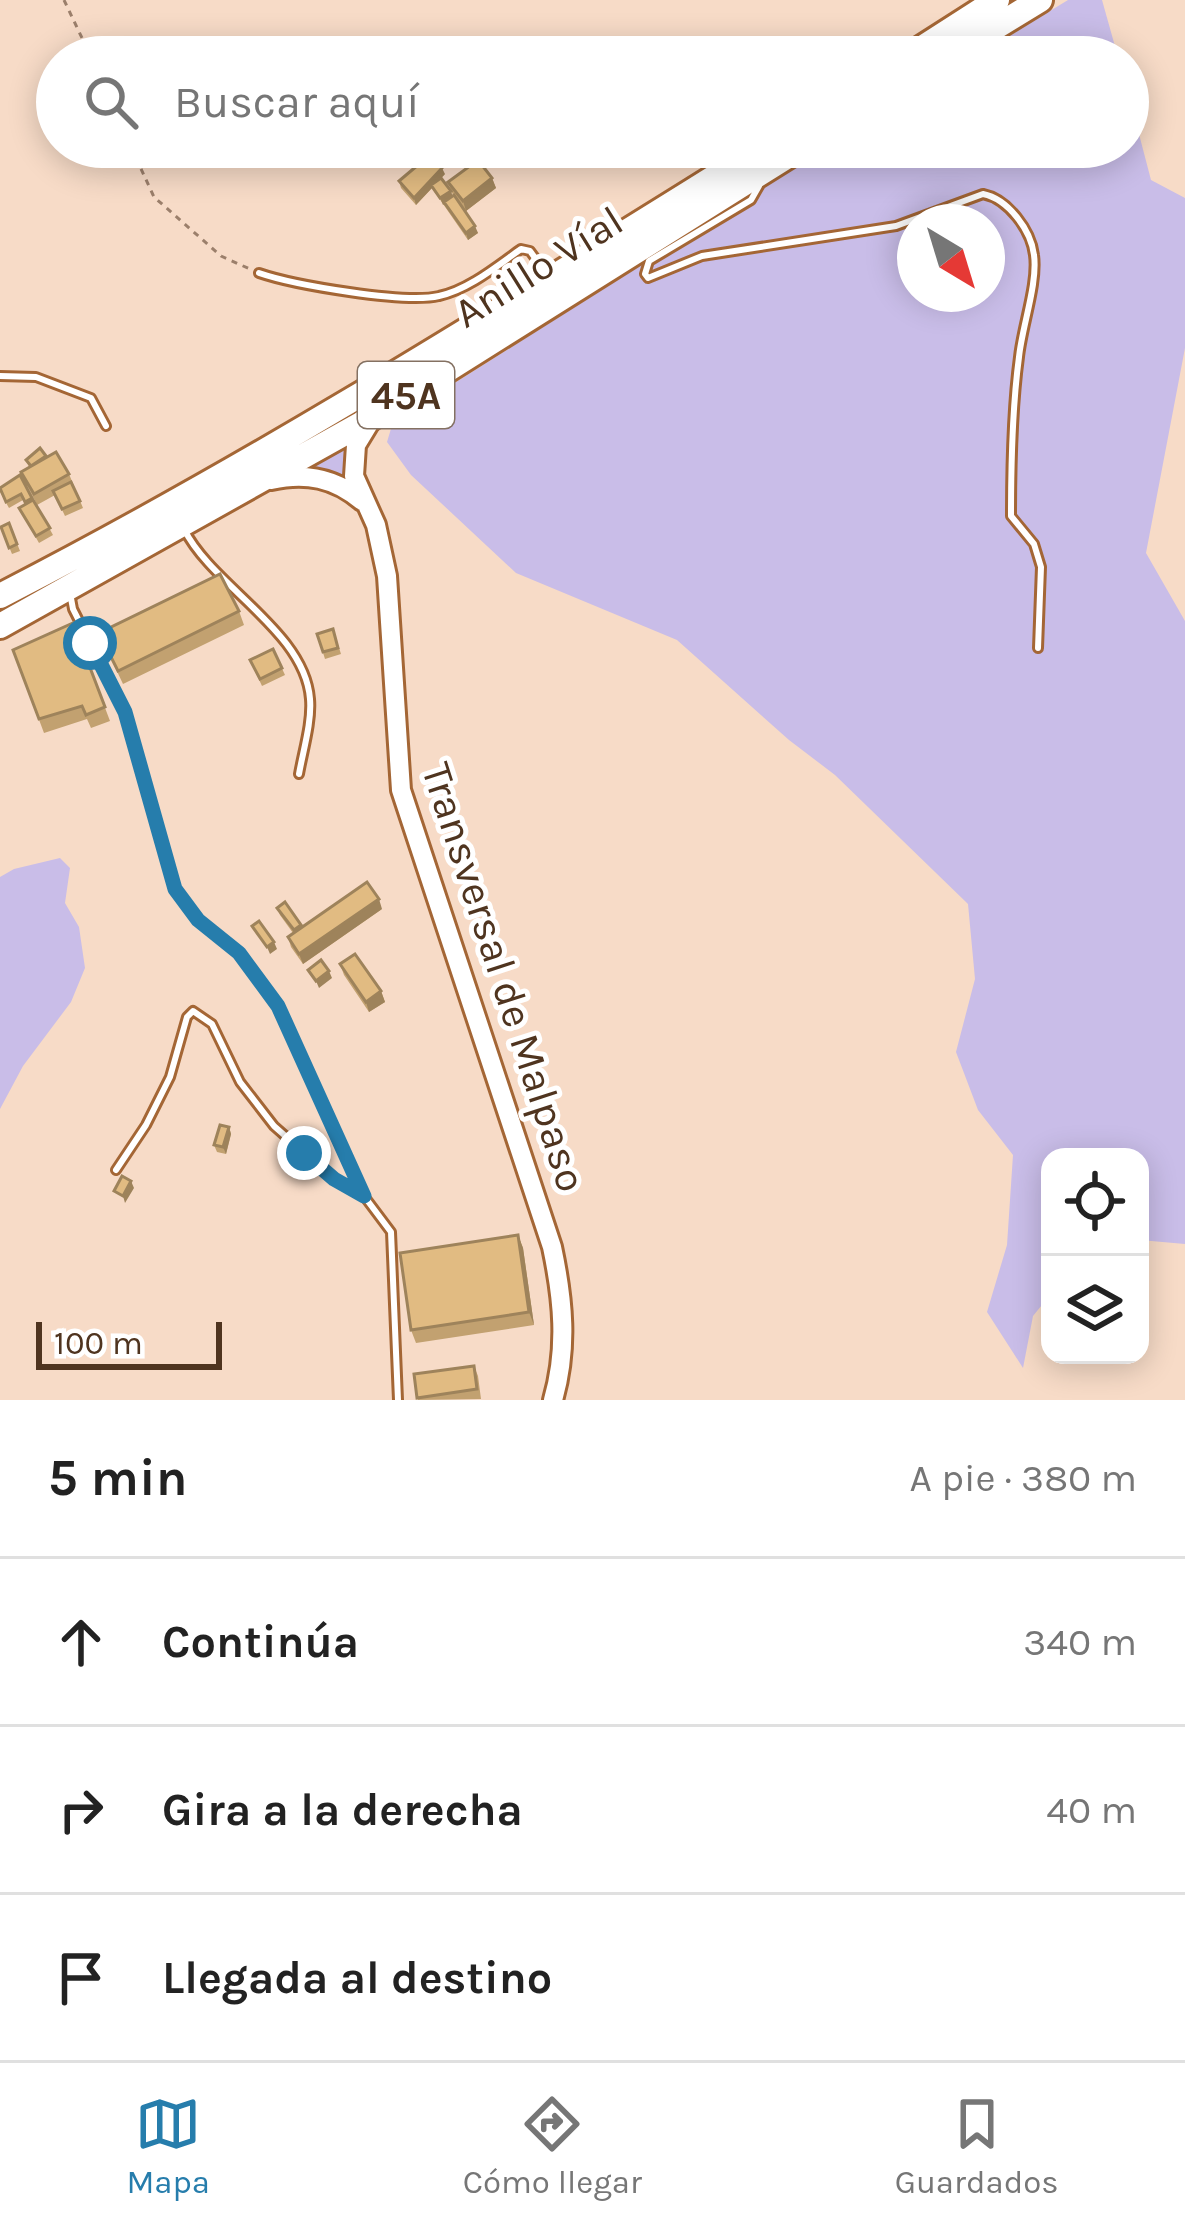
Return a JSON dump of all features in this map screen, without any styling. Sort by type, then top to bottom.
[{"type":"highway","points":[[981,36],[1040,0]]},
{"type":"highway","points":[[940,36],[987,5]]},
{"type":"highway","name":"Anillo Víal","points":[[0,596],[238,469],[550,279],[748,168]]},
{"type":"highway","name":"Anillo Víal","points":[[0,626],[256,486],[376,413],[750,168]]},
{"type":"main road","name":"Transversal de Malpaso","points":[[376,413],[363,430],[353,460],[354,476],[381,540],[387,576],[401,790],[540,1205],[558,1275],[564,1337],[553,1400]]},
{"type":"main road","points":[[256,486],[294,475],[314,476],[333,482],[366,504]]},
{"type":"lane","points":[[762,168],[758,194],[649,261],[648,278],[702,256],[896,226],[983,194],[998,197],[1010,208],[1028,236],[1034,268],[1018,362],[1011,516],[1034,544],[1041,567],[1038,648]]},
{"type":"lane","points":[[260,274],[287,283],[404,299],[440,296],[482,276],[521,249],[530,251],[550,279]]},
{"type":"lane","points":[[0,376],[36,377],[91,398],[106,426]]},
{"type":"lane","points":[[183,525],[194,550],[272,626],[304,675],[310,700],[299,774]]},
{"type":"lane","points":[[69,590],[73,609],[125,712],[175,889],[198,920],[239,953],[278,1006],[364,1196],[391,1232],[398,1400]]},
{"type":"lane","points":[[116,1170],[161,1095],[187,1017],[194,1011],[212,1024],[240,1082],[274,1126],[334,1179],[364,1196]]},
{"type":"path","points":[[64,0],[81,36]]},
{"type":"path","points":[[141,168],[154,197],[221,256],[260,274]]},
{"type":"shaded area","points":[[1068,0],[1102,0],[1112,36],[1009,36]]},
{"type":"shaded area","points":[[795,168],[1148,168],[1151,180],[1185,198],[1185,348],[1146,553],[1185,621],[1185,1244],[1149,1241],[1149,1148],[1041,1148],[1041,1306],[1033,1316],[1023,1368],[987,1312],[1007,1245],[1013,1155],[978,1110],[956,1052],[975,979],[968,904],[835,775],[677,640],[516,573],[411,475],[387,442],[393,422]]},
{"type":"shaded area","points":[[356,435],[349,483],[319,471],[286,474]]},
{"type":"shaded area","points":[[60,858],[70,868],[65,903],[79,927],[85,968],[71,1002],[23,1066],[0,1109],[0,877]]},
{"type":"building","points":[[414,168],[442,168],[414,198],[399,181]]},
{"type":"building","points":[[467,168],[484,168],[492,178],[463,201],[448,182]]},
{"type":"building","points":[[441,178],[451,191],[440,198],[431,185]]},
{"type":"building","points":[[454,195],[475,226],[466,233],[444,202]]},
{"type":"building","points":[[40,448],[46,456],[31,466],[26,460]]},
{"type":"building","points":[[56,452],[69,474],[34,494],[21,472]]},
{"type":"building","points":[[20,475],[32,498],[25,502],[21,494],[6,502],[0,488]]},
{"type":"building","points":[[71,482],[80,501],[62,509],[53,491]]},
{"type":"building","points":[[33,500],[50,528],[36,536],[19,508]]},
{"type":"building","points":[[9,523],[17,544],[9,548],[1,527]]},
{"type":"building","points":[[220,574],[239,611],[118,671],[99,633]]},
{"type":"building","points":[[73,623],[105,707],[86,715],[82,706],[39,719],[13,650]]},
{"type":"building","points":[[333,629],[338,648],[323,652],[317,634]]},
{"type":"building","points":[[273,649],[282,668],[260,679],[250,660]]},
{"type":"building","points":[[367,882],[379,899],[299,954],[288,937]]},
{"type":"building","points":[[285,902],[301,925],[294,930],[277,908]]},
{"type":"building","points":[[259,921],[274,942],[267,947],[252,926]]},
{"type":"building","points":[[355,954],[381,991],[366,1002],[340,964]]},
{"type":"building","points":[[321,960],[329,971],[316,981],[308,970]]},
{"type":"building","points":[[220,1125],[229,1127],[223,1147],[214,1145]]},
{"type":"building","points":[[122,1176],[131,1181],[123,1196],[114,1191]]},
{"type":"building","points":[[518,1235],[529,1312],[411,1330],[400,1253]]},
{"type":"building","points":[[474,1366],[477,1389],[417,1398],[414,1374]]},
{"type":"route","points":[[90,643],[125,712],[175,889],[198,920],[239,953],[278,1006],[364,1196],[334,1179],[304,1153]]}]
